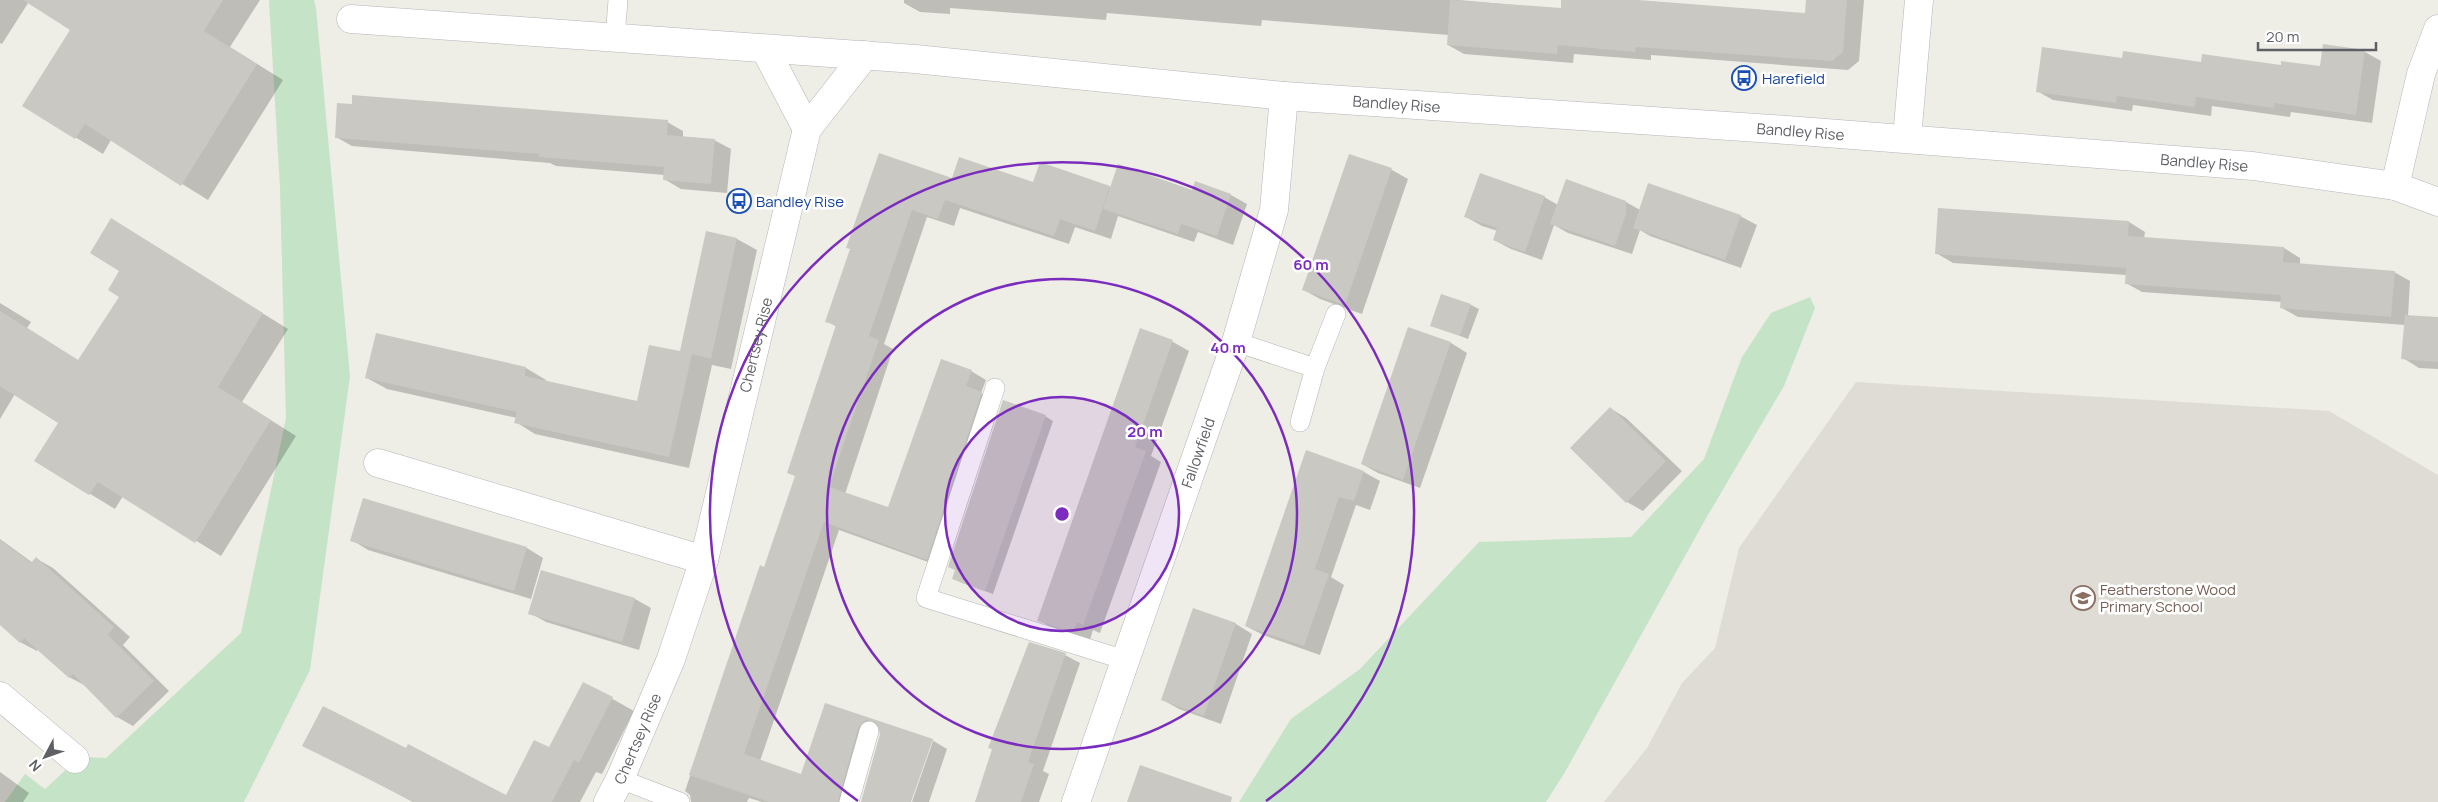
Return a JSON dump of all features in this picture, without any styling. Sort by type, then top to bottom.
[{"type":"street","points":[[1906,138],[1919,0]]},
{"type":"street","name":"Bandley Rise","points":[[351,19],[865,55],[1284,96],[1906,138],[2252,166],[2395,186],[2438,202]]},
{"type":"street","points":[[2395,186],[2421,74],[2438,28]]},
{"type":"street","points":[[765,49],[807,129]]},
{"type":"street","name":"Chertsey Rise","points":[[614,790],[671,659],[704,560],[807,129],[865,55]]},
{"type":"street","name":"Fallowfield","points":[[1076,802],[1236,342],[1274,210],[1284,96]]},
{"type":"street","points":[[378,463],[704,560]]},
{"type":"street","points":[[0,696],[75,759]]},
{"type":"lane","points":[[615,38],[618,0]]},
{"type":"lane","points":[[1300,422],[1315,368],[1336,314]]},
{"type":"lane","points":[[1236,342],[1315,368]]},
{"type":"lane","points":[[995,388],[926,598],[1125,660]]},
{"type":"lane","points":[[850,802],[869,731]]},
{"type":"lane","points":[[614,790],[680,802]]},
{"type":"shaded area","name":"Featherstone Wood Primary School","points":[[1856,382],[2329,411],[2438,475],[2438,802],[1604,802],[1647,748],[1682,683],[1715,648],[1739,548]]},
{"type":"green space","points":[[269,0],[314,0],[316,8],[350,376],[310,670],[244,802],[5,802],[25,774],[45,789],[80,757],[106,758],[241,633],[286,418],[280,187]]},
{"type":"green space","points":[[1810,297],[1815,308],[1784,386],[1705,520],[1565,772],[1546,802],[1239,802],[1291,719],[1360,669],[1479,542],[1631,537],[1704,459],[1742,357],[1771,313]]},
{"type":"building","points":[[23,0],[223,0],[204,31],[257,64],[181,186],[85,124],[75,139],[22,106],[70,30]]},
{"type":"building","points":[[1450,0],[1561,8],[1561,0],[1638,0],[1805,13],[1806,0],[1847,0],[1843,52],[1832,61],[1636,47],[1635,52],[1558,45],[1557,54],[1447,45]]},
{"type":"building","points":[[2323,44],[2365,50],[2356,115],[2275,103],[2274,108],[2196,97],[2195,107],[2117,96],[2116,103],[2036,92],[2042,47],[2122,58],[2123,51],[2201,62],[2202,54],[2281,65],[2281,61],[2320,66]]},
{"type":"building","points":[[352,95],[668,120],[667,135],[715,139],[711,184],[663,180],[664,167],[539,157],[539,154],[335,138],[337,103],[352,104]]},
{"type":"building","points":[[879,153],[952,178],[959,157],[1033,182],[1040,162],[1110,186],[1095,231],[1060,219],[1054,236],[945,200],[938,219],[912,210],[869,336],[879,340],[829,487],[888,507],[941,359],[972,370],[966,386],[982,392],[927,560],[824,522],[744,754],[801,774],[825,703],[933,739],[911,802],[861,802],[880,734],[877,724],[867,720],[858,728],[838,802],[769,802],[689,775],[760,565],[764,567],[795,476],[787,473],[836,325],[825,322],[850,249],[846,248]]},
{"type":"building","points":[[1349,154],[1392,168],[1345,305],[1302,290]]},
{"type":"building","points":[[1118,164],[1192,190],[1195,181],[1231,194],[1217,236],[1181,224],[1178,234],[1103,209]]},
{"type":"building","points":[[1480,173],[1545,196],[1525,252],[1493,240],[1497,228],[1464,217]]},
{"type":"building","points":[[1566,179],[1626,201],[1626,214],[1615,246],[1550,224]]},
{"type":"building","points":[[1648,183],[1741,215],[1725,260],[1633,228]]},
{"type":"building","points":[[1938,208],[2129,221],[2128,236],[2284,247],[2283,262],[2395,271],[2391,317],[2280,308],[2281,295],[2125,284],[2126,268],[1935,254]]},
{"type":"building","points":[[111,218],[263,313],[218,387],[271,420],[195,543],[98,482],[89,495],[34,461],[58,423],[0,386],[0,311],[78,360],[119,297],[108,290],[119,271],[90,253]]},
{"type":"building","points":[[706,231],[737,238],[711,359],[692,354],[669,457],[514,423],[517,412],[365,378],[376,333],[526,367],[525,376],[637,401],[649,345],[680,351]]},
{"type":"building","points":[[1441,294],[1471,304],[1460,336],[1430,326]]},
{"type":"building","points":[[2405,315],[2438,317],[2438,362],[2401,359]]},
{"type":"building","points":[[1408,327],[1451,342],[1403,480],[1361,464]]},
{"type":"building","points":[[1140,328],[1173,340],[1135,447],[1146,451],[1083,625],[1077,622],[1073,632],[1037,621]]},
{"type":"building","points":[[1003,400],[1046,415],[985,591],[952,579],[955,570],[948,567]]},
{"type":"building","points":[[1610,407],[1666,461],[1626,503],[1570,448]]},
{"type":"building","points":[[1306,450],[1364,471],[1354,501],[1339,497],[1315,569],[1329,574],[1304,646],[1245,626]]},
{"type":"building","points":[[363,498],[527,547],[514,591],[350,541]]},
{"type":"building","points":[[0,540],[31,563],[36,557],[114,627],[108,635],[154,681],[116,718],[73,674],[69,678],[24,638],[20,643],[0,625]]},
{"type":"building","points":[[541,570],[635,598],[622,642],[528,614]]},
{"type":"building","points":[[1193,608],[1236,623],[1204,716],[1161,700]]},
{"type":"building","points":[[1029,642],[1066,653],[1028,762],[1034,764],[1021,802],[975,802],[992,749],[988,748]]},
{"type":"building","points":[[583,682],[613,697],[579,763],[574,760],[552,802],[415,802],[302,746],[323,706],[406,748],[408,744],[506,795],[534,740],[549,747]]},
{"type":"building","points":[[1140,765],[1232,797],[1231,802],[1127,802]]},
{"type":"place","name":"Harefield","points":[[1744,78]]},
{"type":"place","name":"Bandley Rise","points":[[739,201]]},
{"type":"place","name":"Featherstone Wood Primary School","points":[[2083,598]]}]
